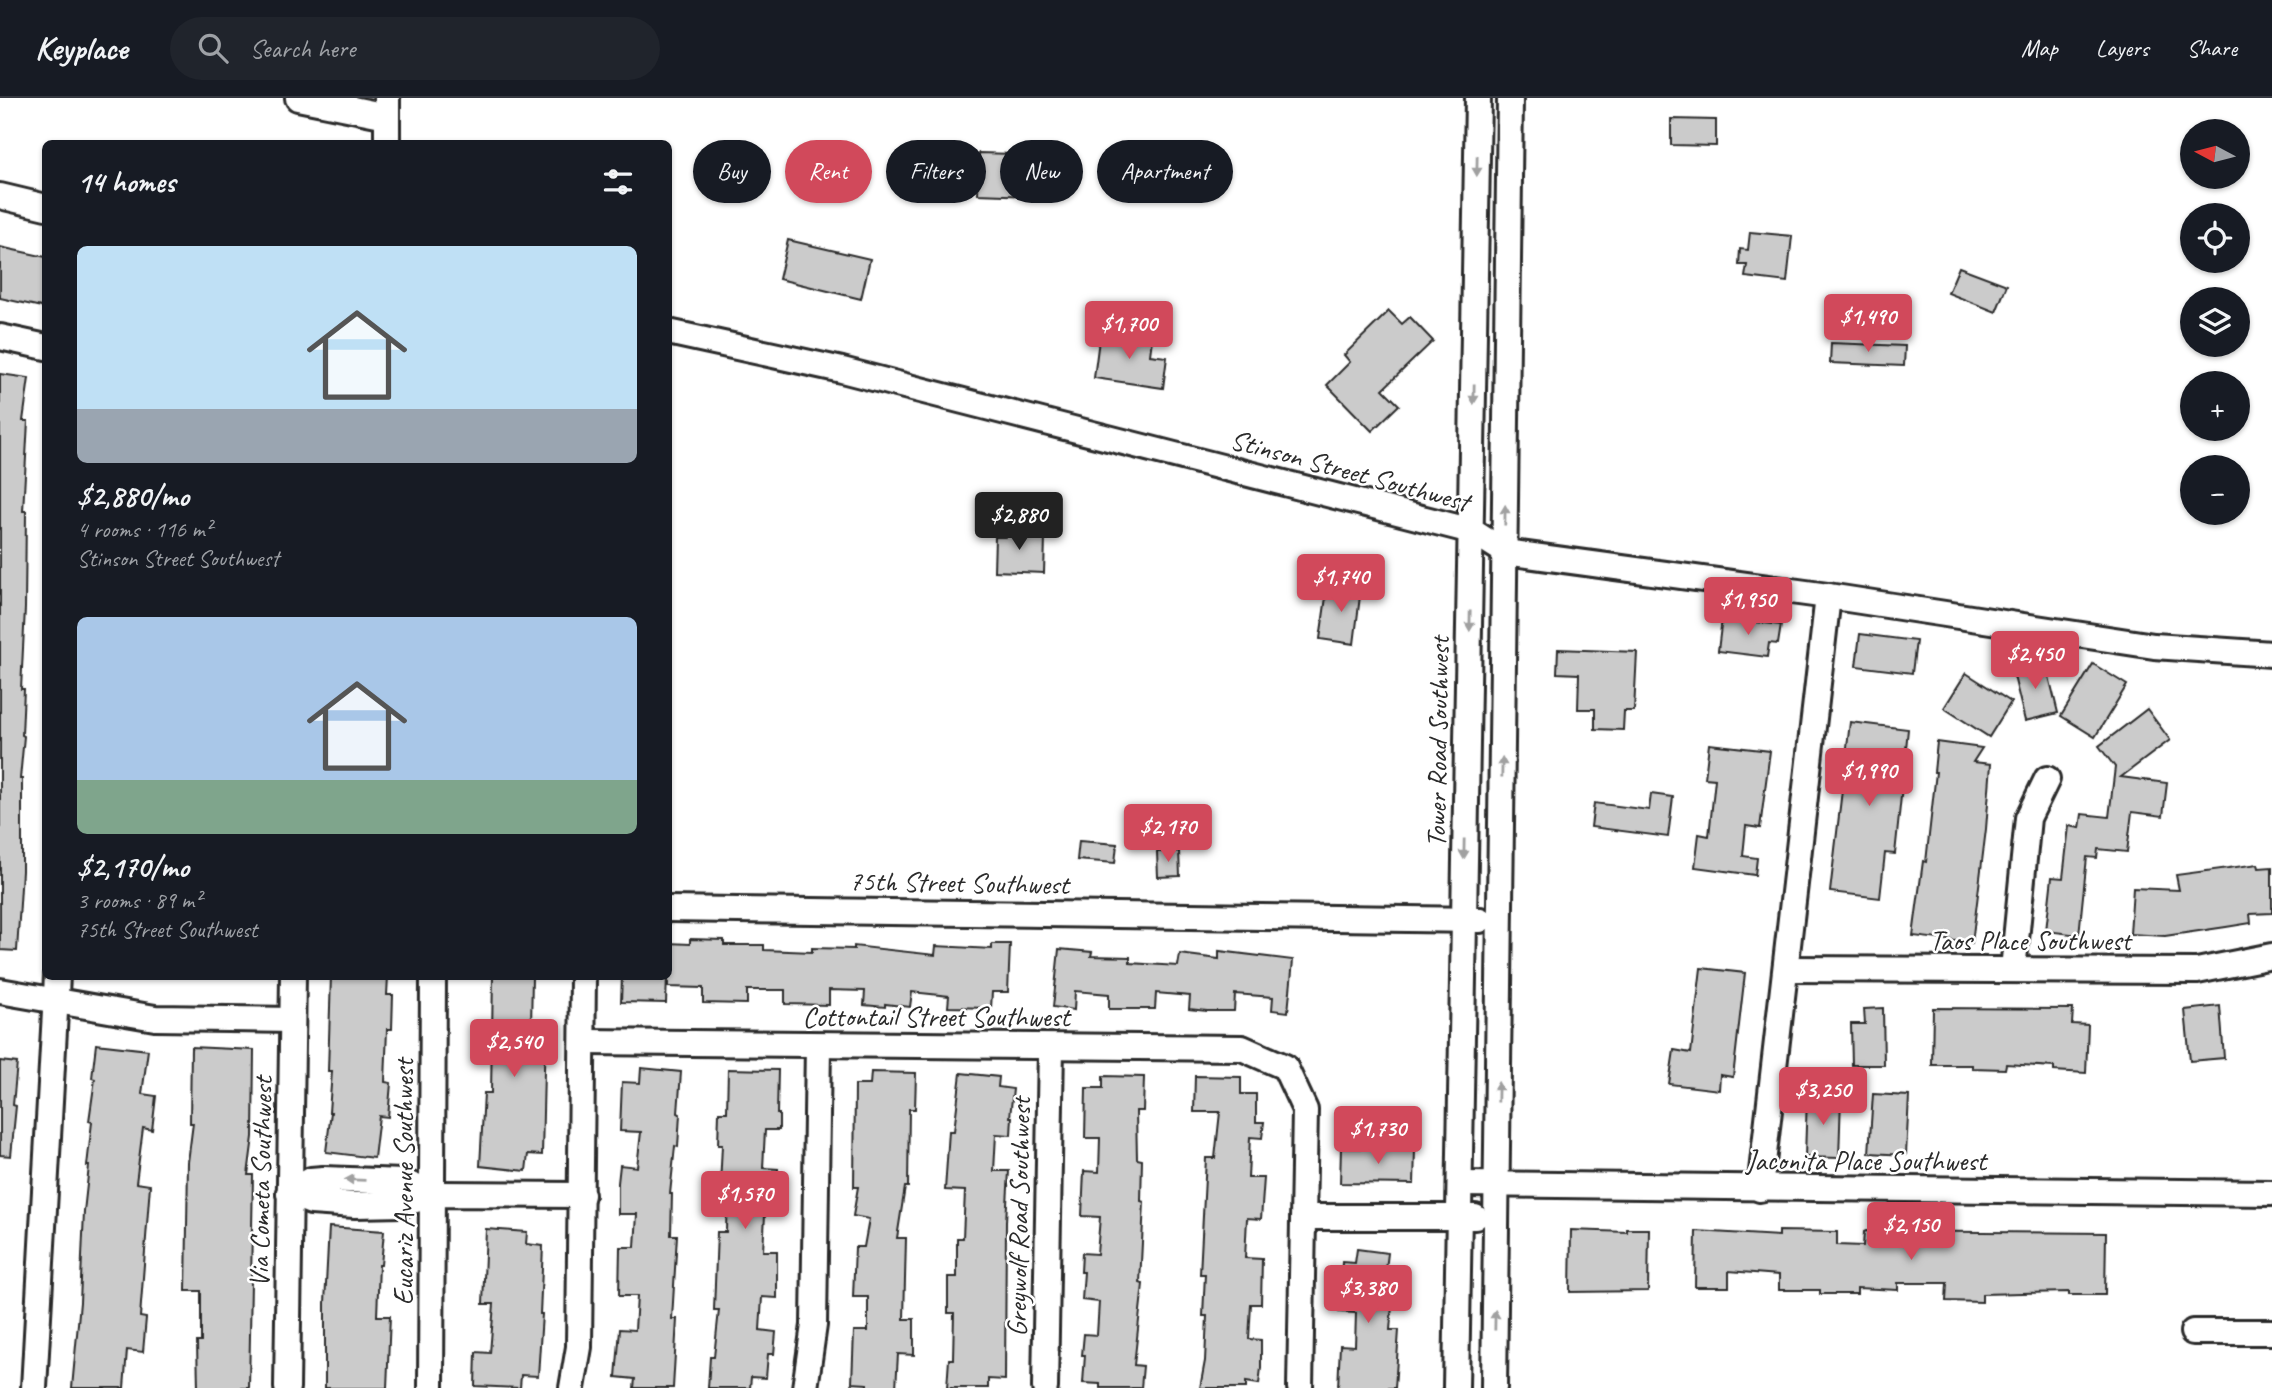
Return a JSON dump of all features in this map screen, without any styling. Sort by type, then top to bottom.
[{"type":"street","points":[[298,98],[387,107],[387,140]]},
{"type":"street","name":"Tower Road Southwest","points":[[1456,1388],[1478,98]]},
{"type":"street","points":[[1494,1388],[1510,98]]},
{"type":"street","points":[[0,196],[42,206]]},
{"type":"street","name":"Stinson Street Southwest","points":[[672,333],[842,370],[1472,531],[1505,552],[1828,596],[2154,646],[2272,654]]},
{"type":"street","points":[[0,337],[42,347]]},
{"type":"street","points":[[1760,1189],[1828,596]]},
{"type":"street","points":[[2013,970],[2028,818],[2047,779]]},
{"type":"street","name":"75th Street Southwest","points":[[672,909],[1500,920]]},
{"type":"street","name":"Taos Place Southwest","points":[[1786,968],[2197,971],[2272,956]]},
{"type":"street","points":[[34,1388],[57,980]]},
{"type":"street","name":"Via Cometa Southwest","points":[[287,1388],[293,980]]},
{"type":"street","name":"Eucariz Avenue Southwest","points":[[431,1388],[433,980]]},
{"type":"street","points":[[572,1388],[579,1347],[583,980]]},
{"type":"street","points":[[0,991],[155,1018],[292,1020]]},
{"type":"street","name":"Cottontail Street Southwest","points":[[583,1042],[1242,1048],[1285,1068],[1305,1110],[1305,1217]]},
{"type":"street","points":[[805,1388],[814,1325],[818,1045]]},
{"type":"street","name":"Greywolf Road Southwest","points":[[1045,1388],[1051,1047]]},
{"type":"street","points":[[289,1193],[312,1180],[345,1180],[403,1182],[434,1194],[582,1195]]},
{"type":"street","name":"Jaconita Place Southwest","points":[[1460,1184],[2272,1193]]},
{"type":"street","points":[[1300,1388],[1305,1217],[1497,1217]]},
{"type":"street","points":[[2193,1332],[2272,1332]]},
{"type":"building","points":[[1671,119],[1716,120],[1716,146],[1671,145]]},
{"type":"building","points":[[986,153],[1000,154],[1000,195],[986,194]]},
{"type":"building","points":[[1750,232],[1792,236],[1787,282],[1745,277],[1747,265],[1739,265],[1740,249],[1748,250]]},
{"type":"building","points":[[788,240],[870,259],[861,299],[779,279]]},
{"type":"building","points":[[0,247],[42,256],[42,307],[0,298]]},
{"type":"building","points":[[1959,267],[2007,285],[1996,312],[1948,293]]},
{"type":"building","points":[[1389,311],[1402,324],[1410,317],[1433,341],[1383,389],[1399,405],[1372,431],[1327,385],[1350,362],[1344,355]]},
{"type":"building","points":[[1100,332],[1152,339],[1150,355],[1167,357],[1163,388],[1094,378]]},
{"type":"building","points":[[1831,343],[1905,346],[1904,366],[1830,363]]},
{"type":"building","points":[[0,374],[29,378],[23,421],[28,421],[23,511],[26,511],[21,689],[24,689],[24,736],[20,779],[22,871],[17,951],[0,950]]},
{"type":"building","points":[[1005,527],[1027,528],[1027,537],[1045,538],[1044,573],[994,571],[995,537],[1005,537]]},
{"type":"building","points":[[1328,583],[1361,588],[1354,644],[1320,639]]},
{"type":"building","points":[[1722,618],[1781,625],[1778,644],[1769,643],[1767,657],[1718,651]]},
{"type":"building","points":[[1860,634],[1916,641],[1912,673],[1856,666]]},
{"type":"building","points":[[1558,649],[1637,652],[1634,711],[1624,711],[1623,730],[1595,729],[1595,709],[1578,709],[1579,674],[1557,673]]},
{"type":"building","points":[[2045,660],[2058,713],[2025,721],[2012,668]]},
{"type":"building","points":[[2093,664],[2127,685],[2095,737],[2061,716]]},
{"type":"building","points":[[1966,673],[2011,702],[1989,737],[1944,708]]},
{"type":"building","points":[[2147,709],[2170,740],[2121,777],[2167,783],[2163,816],[2132,812],[2127,852],[2098,849],[2097,858],[2087,857],[2079,935],[2046,931],[2052,877],[2063,878],[2069,826],[2080,828],[2082,814],[2109,817],[2115,767],[2099,746]]},
{"type":"building","points":[[1850,722],[1908,729],[1895,854],[1885,853],[1880,898],[1830,892]]},
{"type":"building","points":[[1937,742],[1982,748],[1973,762],[1991,764],[1972,943],[1913,936],[1923,861],[1926,862]]},
{"type":"building","points":[[1709,744],[1770,751],[1760,828],[1746,826],[1743,856],[1757,858],[1755,875],[1695,867],[1699,834],[1709,836],[1715,779],[1705,778]]},
{"type":"building","points":[[1651,794],[1673,797],[1668,837],[1591,827],[1594,803],[1649,810]]},
{"type":"building","points":[[1079,841],[1117,844],[1115,863],[1077,860]]},
{"type":"building","points":[[1179,851],[1180,876],[1158,877],[1157,852]]},
{"type":"building","points":[[2258,864],[2259,868],[2272,867],[2272,913],[2250,914],[2251,923],[2226,927],[2165,936],[2130,934],[2133,888],[2179,890],[2176,875]]},
{"type":"building","points":[[690,939],[724,940],[724,945],[764,945],[764,950],[812,952],[812,948],[854,949],[854,946],[935,955],[936,946],[992,949],[992,944],[1010,944],[1008,992],[992,992],[991,1008],[948,1007],[949,996],[912,992],[910,1007],[864,1005],[865,991],[829,990],[829,1005],[785,1004],[785,990],[747,990],[747,1004],[703,1003],[703,988],[668,987],[668,980],[672,980],[672,943],[690,944]]},
{"type":"building","points":[[1059,949],[1092,952],[1091,956],[1130,957],[1130,963],[1178,966],[1180,954],[1219,959],[1219,951],[1293,960],[1288,1012],[1272,1010],[1273,997],[1235,994],[1234,1011],[1189,1009],[1190,996],[1156,993],[1155,1009],[1109,1009],[1109,994],[1075,991],[1074,1010],[1053,1007]]},
{"type":"building","points":[[1701,968],[1745,973],[1733,1077],[1720,1075],[1719,1090],[1669,1084],[1674,1050],[1691,1053]]},
{"type":"building","points":[[331,980],[388,980],[387,995],[393,995],[392,1029],[387,1029],[385,1082],[391,1083],[388,1117],[379,1116],[374,1158],[326,1152],[331,1112],[332,1071],[328,1071]]},
{"type":"building","points":[[493,980],[532,980],[531,1027],[545,1028],[542,1155],[528,1154],[526,1171],[480,1166],[484,1093],[491,1093]]},
{"type":"building","points":[[622,980],[667,980],[666,1003],[621,1002]]},
{"type":"building","points":[[2220,1006],[2224,1058],[2190,1061],[2185,1010]]},
{"type":"building","points":[[1883,1008],[1884,1065],[1852,1065],[1851,1024],[1865,1024],[1864,1009]]},
{"type":"building","points":[[1933,1008],[2073,1009],[2072,1024],[2088,1025],[2086,1073],[2054,1071],[2054,1067],[2006,1064],[2005,1069],[1972,1068],[1972,1065],[1932,1065]]},
{"type":"building","points":[[96,1044],[148,1050],[142,1094],[156,1096],[152,1130],[143,1128],[136,1183],[150,1185],[140,1317],[146,1318],[143,1352],[127,1350],[124,1388],[72,1388]]},
{"type":"building","points":[[191,1047],[254,1050],[253,1137],[248,1175],[253,1175],[249,1388],[198,1388],[197,1342],[201,1342],[201,1291],[186,1291],[188,1162],[193,1123],[190,1123]]},
{"type":"building","points":[[0,1061],[17,1063],[11,1156],[0,1155]]},
{"type":"building","points":[[641,1068],[681,1072],[678,1147],[675,1146],[670,1194],[671,1235],[677,1235],[672,1319],[677,1319],[673,1388],[634,1388],[635,1379],[616,1377],[620,1329],[635,1330],[637,1296],[619,1296],[620,1247],[635,1247],[637,1214],[618,1214],[618,1183],[620,1165],[637,1167],[641,1132],[620,1131],[622,1082],[640,1083]]},
{"type":"building","points":[[728,1069],[778,1070],[779,1130],[765,1130],[763,1168],[778,1169],[777,1215],[765,1215],[763,1251],[777,1251],[777,1298],[762,1297],[760,1330],[776,1332],[774,1354],[768,1354],[766,1378],[751,1377],[750,1388],[708,1388],[710,1357],[714,1357],[719,1310],[714,1310],[717,1232],[726,1232],[727,1187],[720,1187],[722,1145],[718,1145],[719,1112],[727,1112]]},
{"type":"building","points":[[871,1072],[916,1073],[915,1109],[909,1109],[908,1187],[905,1187],[897,1238],[906,1238],[904,1319],[914,1319],[914,1355],[898,1354],[896,1388],[867,1388],[867,1384],[852,1383],[854,1331],[868,1331],[868,1297],[853,1297],[855,1247],[864,1247],[869,1219],[853,1216],[858,1187],[854,1187],[855,1085],[870,1085]]},
{"type":"building","points":[[961,1073],[999,1077],[998,1087],[1013,1089],[1011,1135],[996,1134],[994,1171],[1009,1171],[1005,1380],[988,1379],[988,1388],[947,1388],[949,1359],[953,1359],[954,1313],[948,1313],[948,1277],[957,1277],[957,1238],[963,1238],[965,1191],[945,1190],[949,1131],[954,1131]]},
{"type":"building","points":[[1103,1076],[1144,1077],[1143,1111],[1136,1111],[1137,1159],[1142,1160],[1141,1201],[1144,1202],[1140,1283],[1143,1284],[1134,1365],[1143,1366],[1141,1388],[1100,1388],[1100,1384],[1083,1383],[1084,1334],[1097,1335],[1099,1302],[1082,1300],[1082,1253],[1097,1254],[1100,1217],[1082,1216],[1084,1171],[1099,1172],[1100,1138],[1085,1138],[1086,1088],[1103,1088]]},
{"type":"building","points":[[1195,1076],[1241,1077],[1241,1094],[1256,1094],[1256,1122],[1264,1122],[1262,1138],[1250,1137],[1248,1178],[1264,1178],[1261,1219],[1247,1218],[1245,1258],[1262,1259],[1261,1304],[1251,1304],[1249,1339],[1261,1340],[1261,1368],[1259,1384],[1246,1382],[1246,1388],[1200,1388],[1205,1361],[1207,1316],[1203,1316],[1205,1274],[1200,1274],[1206,1158],[1215,1158],[1220,1112],[1194,1112]]},
{"type":"building","points":[[1873,1094],[1909,1096],[1906,1155],[1869,1153]]},
{"type":"building","points":[[1807,1096],[1841,1097],[1839,1158],[1805,1157]]},
{"type":"building","points":[[1341,1148],[1415,1149],[1414,1184],[1340,1183]]},
{"type":"building","points":[[329,1227],[384,1231],[379,1265],[377,1316],[390,1316],[387,1388],[325,1388],[325,1303]]},
{"type":"building","points":[[486,1229],[527,1232],[526,1244],[543,1246],[538,1376],[521,1375],[520,1388],[475,1386],[476,1352],[490,1353],[494,1304],[483,1304]]},
{"type":"building","points":[[1627,1229],[1649,1229],[1648,1291],[1570,1292],[1571,1230],[1627,1232]]},
{"type":"building","points":[[1696,1231],[1779,1236],[1779,1231],[1837,1232],[1837,1245],[1863,1246],[1866,1231],[2106,1233],[2105,1295],[2069,1295],[2069,1292],[1982,1294],[1982,1302],[1946,1301],[1947,1283],[1898,1283],[1898,1290],[1857,1288],[1857,1294],[1820,1294],[1820,1290],[1779,1290],[1779,1275],[1729,1271],[1729,1287],[1695,1287]]},
{"type":"building","points":[[1357,1249],[1388,1253],[1383,1293],[1393,1294],[1390,1330],[1399,1330],[1395,1388],[1338,1388],[1340,1345],[1355,1346],[1356,1313],[1339,1312],[1342,1262],[1355,1263]]}]
